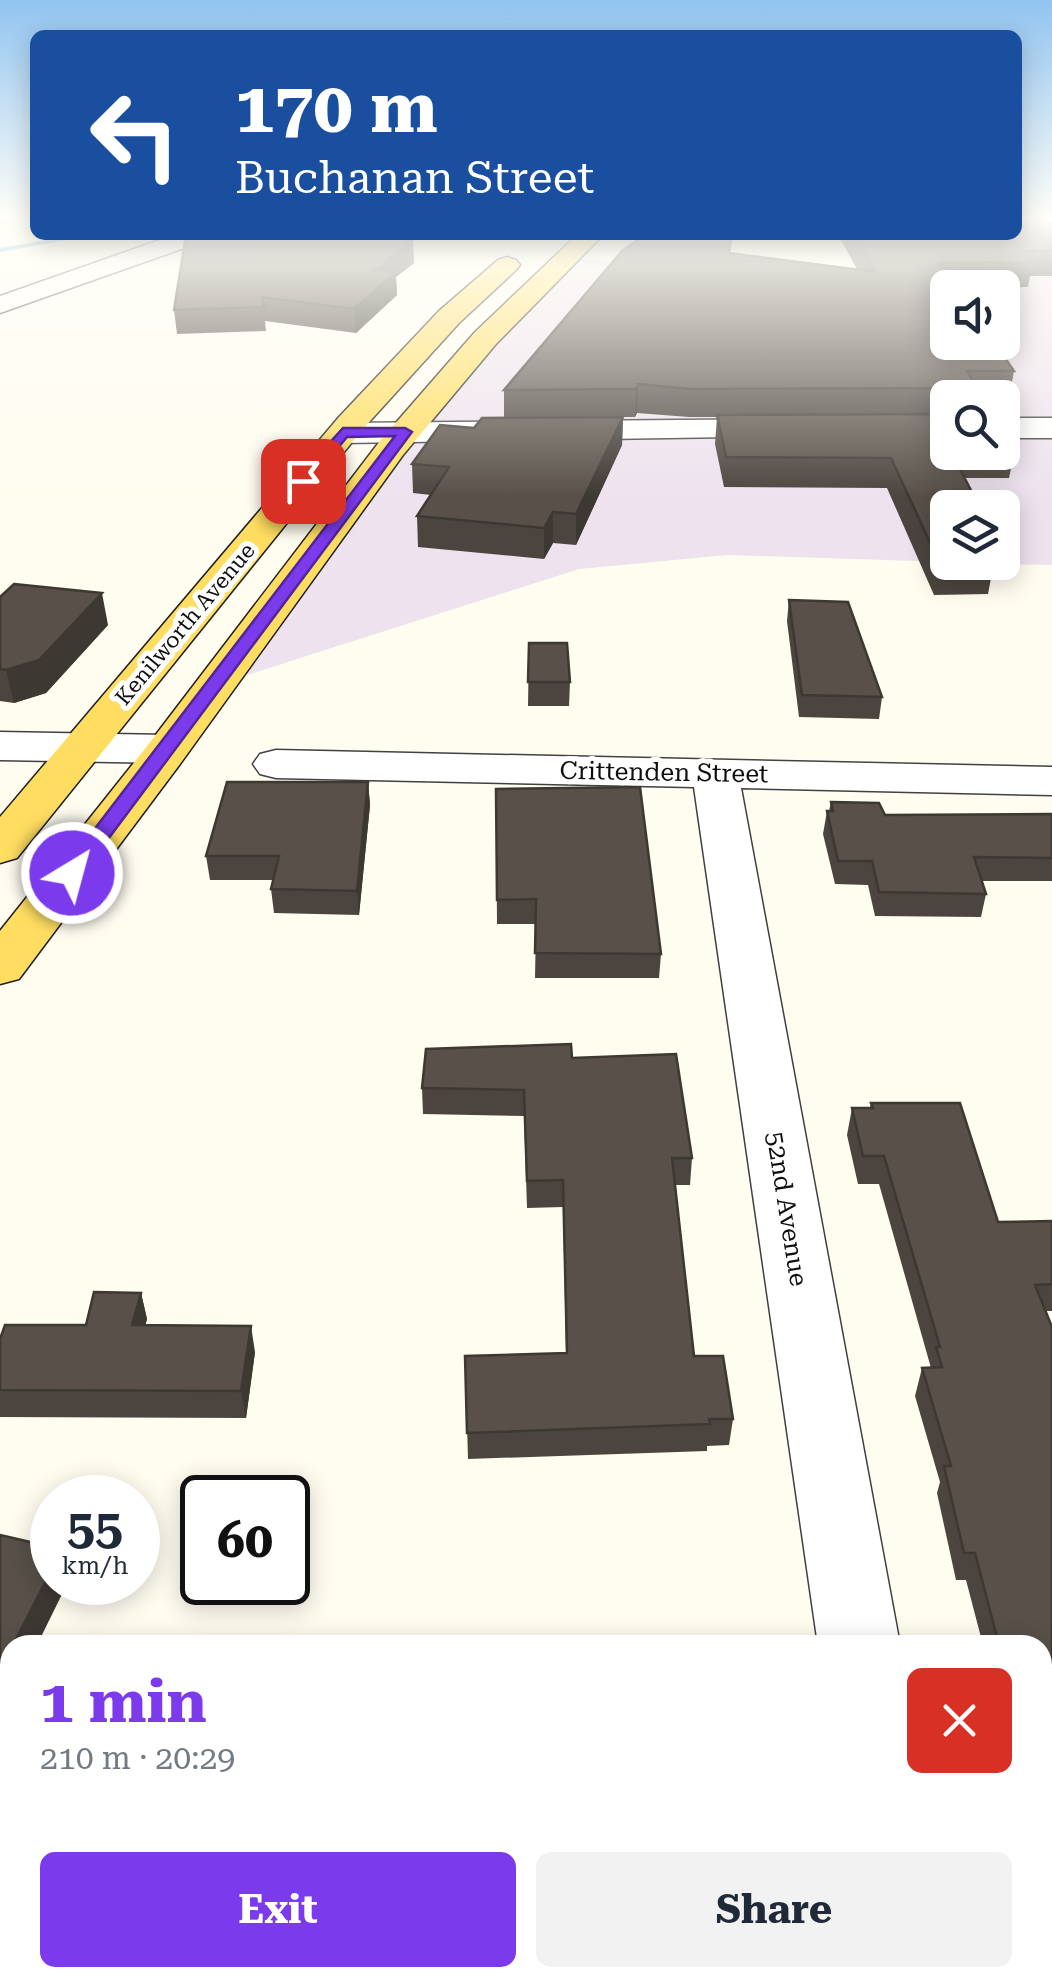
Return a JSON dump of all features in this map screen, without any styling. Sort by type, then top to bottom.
[{"type":"main road","name":"Kenilworth Avenue","points":[[0,848],[343,432],[456,311]]},
{"type":"main road","points":[[0,967],[405,432],[510,311]]},
{"type":"street","points":[[1020,428],[1052,428]]},
{"type":"street","points":[[343,432],[818,429]]},
{"type":"street","points":[[0,746],[166,749]]},
{"type":"street","name":"Crittenden Street","points":[[276,764],[1052,781]]},
{"type":"street","name":"52nd Avenue","points":[[714,772],[857,1635]]},
{"type":"shaded area","points":[[520,311],[930,311],[930,360],[1020,360],[1020,311],[1052,311],[1052,565],[1020,564],[1020,490],[930,490],[930,561],[727,555],[579,569],[216,685],[278,596]]},
{"type":"building","points":[[571,311],[930,311],[930,360],[1006,360],[1014,371],[967,371],[972,380],[930,380],[930,388],[691,389],[638,384],[636,389],[504,390]]},
{"type":"building","points":[[930,414],[930,470],[960,470],[971,490],[930,490],[930,542],[891,458],[726,457],[717,415]]},
{"type":"building","points":[[623,417],[576,514],[553,512],[544,528],[417,516],[449,467],[412,464],[440,425],[474,428],[482,418]]},
{"type":"building","points":[[14,584],[102,593],[39,660],[6,670],[0,669],[0,597]]},
{"type":"building","points":[[789,600],[848,602],[882,697],[802,695]]},
{"type":"building","points":[[529,643],[567,643],[570,682],[528,682]]},
{"type":"building","points":[[227,782],[368,782],[357,891],[271,889],[279,856],[206,856]]},
{"type":"building","points":[[640,787],[661,954],[535,953],[536,899],[497,900],[496,789]]},
{"type":"building","points":[[831,802],[879,803],[885,815],[1052,814],[1052,858],[974,857],[986,894],[879,892],[872,861],[838,861],[827,811],[833,811]]},
{"type":"building","points":[[571,1044],[572,1058],[676,1054],[692,1158],[672,1158],[694,1356],[723,1356],[733,1419],[709,1419],[710,1424],[467,1433],[465,1356],[567,1353],[563,1180],[527,1181],[524,1090],[422,1088],[426,1049]]},
{"type":"building","points":[[871,1103],[960,1103],[998,1222],[1052,1221],[1052,1284],[1035,1285],[1052,1327],[1052,1635],[996,1635],[975,1553],[964,1553],[944,1466],[951,1466],[922,1368],[942,1367],[936,1347],[940,1347],[884,1156],[863,1156],[852,1108],[873,1108]]},
{"type":"building","points":[[94,1292],[141,1293],[132,1325],[251,1326],[241,1391],[0,1390],[0,1339],[5,1325],[86,1325]]},
{"type":"building","points":[[0,1535],[30,1542],[30,1605],[34,1605],[18,1635],[0,1635]]},
{"type":"route","points":[[72,873],[216,685],[368,476],[405,432],[343,432],[303,481]]}]
